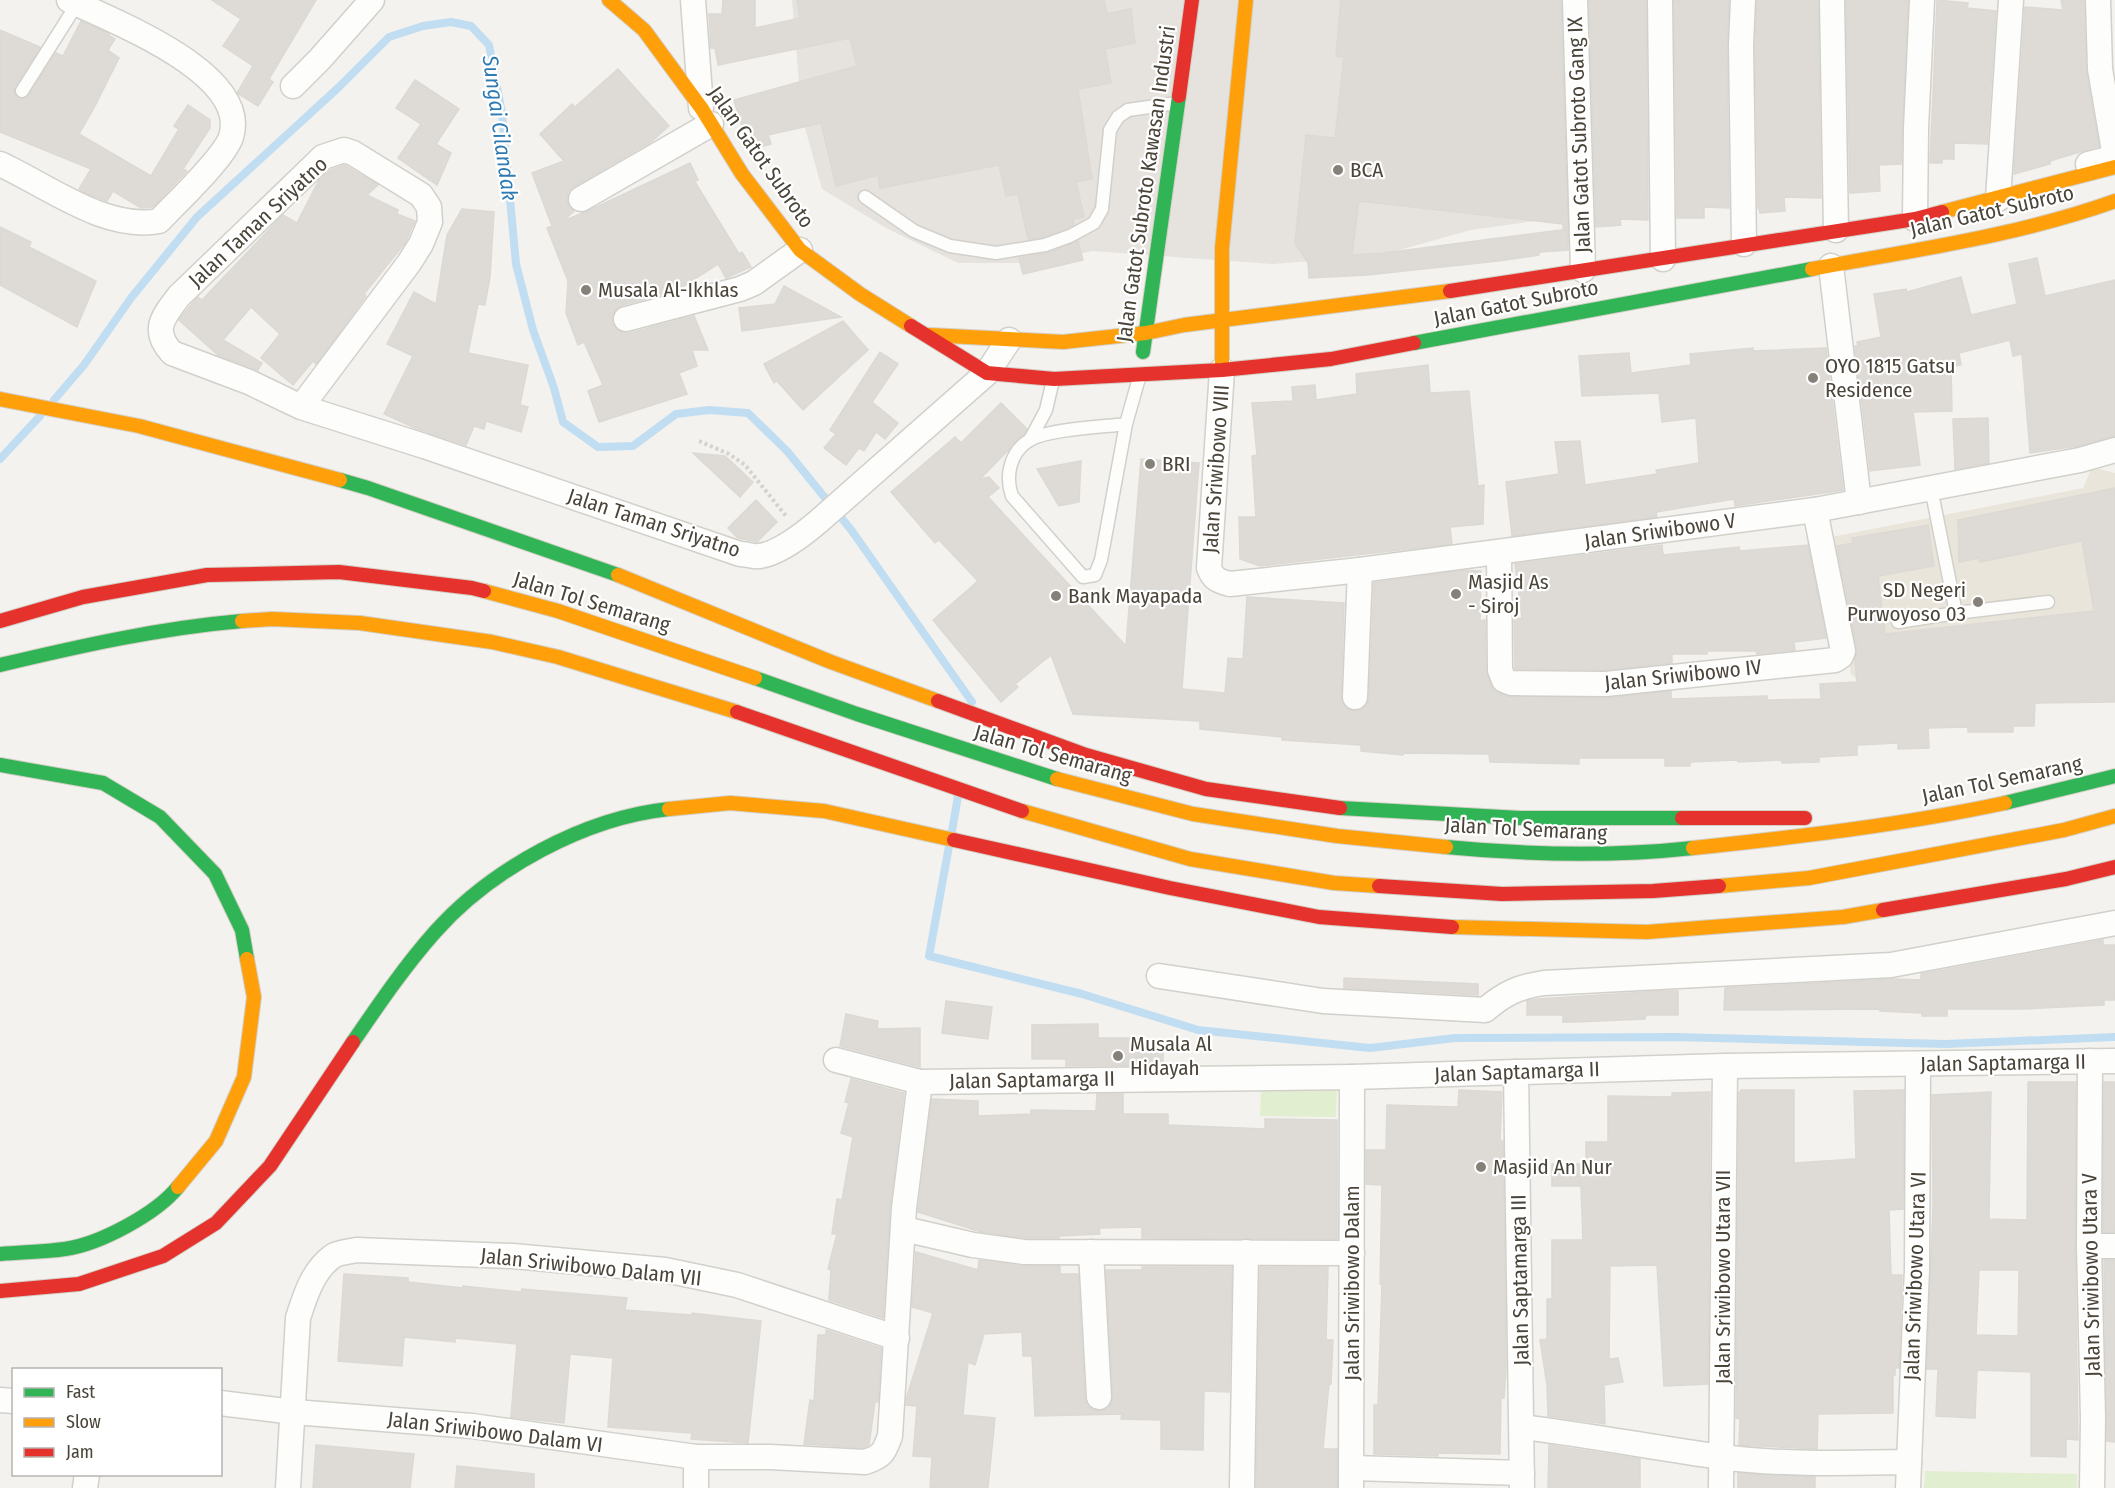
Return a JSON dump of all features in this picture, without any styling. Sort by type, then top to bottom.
[{"type":"main road","name":"Jalan Gatot Subroto","points":[[609,0],[644,30],[706,117],[742,174],[801,250],[860,294],[987,373],[1054,379],[1222,370],[1332,359],[2014,231],[2070,217],[2115,201]]},
{"type":"main road","name":"Jalan Gatot Subroto Kawasan Industri","points":[[1140,374],[1192,0]]},
{"type":"main road","points":[[1222,370],[1222,248],[1228,162],[1246,0]]},
{"type":"main road","name":"Jalan Gatot Subroto","points":[[928,335],[1063,342],[1146,333],[1223,320],[1470,288],[1915,219],[1998,194],[2115,167]]},
{"type":"main road","points":[[0,399],[139,426],[368,489],[631,580],[831,662],[1086,754],[1206,789],[1345,809],[1520,818],[1941,817]]},
{"type":"main road","name":"Jalan Tol Semarang","points":[[0,621],[82,597],[207,575],[350,573],[472,588],[558,611],[666,646],[857,714],[1040,775],[1192,813],[1336,836],[1506,853],[1634,854],[1788,838],[1941,817],[2051,794],[2115,777]]},
{"type":"main road","points":[[0,665],[106,640],[194,625],[272,619],[360,623],[492,642],[558,657],[743,714],[1029,813],[1190,859],[1334,883],[1502,894],[1653,891],[1809,878],[2064,830],[2115,816]]},
{"type":"main road","points":[[0,765],[103,783],[160,817],[215,874],[242,930],[254,997],[244,1077],[216,1141],[171,1196],[120,1230],[67,1249],[0,1254]]},
{"type":"main road","points":[[0,1291],[79,1284],[163,1256],[216,1223],[270,1166],[395,980],[436,931],[475,894],[529,856],[587,829],[653,811],[730,803],[824,811],[1170,888],[1319,917],[1484,930],[1647,932],[1843,917],[2066,879],[2115,867]]},
{"type":"street","points":[[293,86],[372,0]]},
{"type":"street","points":[[582,199],[706,117],[693,0]]},
{"type":"street","name":"Jalan Gatot Subroto Gang IX","points":[[1575,0],[1583,270]]},
{"type":"street","points":[[1660,0],[1663,259]]},
{"type":"street","points":[[1743,0],[1740,45],[1744,244]]},
{"type":"street","points":[[1832,0],[1836,230]]},
{"type":"street","points":[[1915,219],[1916,129],[1922,0]]},
{"type":"street","points":[[2011,0],[1998,194],[2115,157],[2100,69],[2098,0]]},
{"type":"street","points":[[0,164],[103,216],[145,224],[159,221],[219,156],[231,137],[231,118],[225,100],[209,78],[171,49],[73,2]]},
{"type":"street","name":"Jalan Taman Sriyatno","points":[[301,407],[409,263],[421,244],[430,222],[429,207],[421,195],[353,153],[344,150],[323,157],[179,296],[162,318],[161,333],[164,344],[172,353],[249,382],[301,407],[424,446],[740,554],[760,556],[779,549],[810,529],[987,373],[1009,340]]},
{"type":"street","points":[[626,319],[740,290],[754,283],[801,250]]},
{"type":"street","points":[[1831,266],[1858,502]]},
{"type":"street","name":"Jalan Sriwibowo VIII","points":[[1209,568],[1222,370]]},
{"type":"street","name":"Jalan Sriwibowo V","points":[[1209,568],[1212,577],[1230,584],[1499,553],[1815,510],[2080,460],[2115,450]]},
{"type":"street","name":"Jalan Sriwibowo IV","points":[[1499,553],[1500,670],[1504,680],[1511,683],[1606,684],[1835,660],[1841,656],[1843,651],[1815,510]]},
{"type":"street","points":[[1355,697],[1360,570]]},
{"type":"street","points":[[1159,976],[1323,1001],[1485,1010],[1502,995],[1522,986],[1891,965],[2115,923]]},
{"type":"street","name":"Jalan Saptamarga II","points":[[836,1060],[920,1082],[1352,1077],[1725,1066],[1918,1065],[2115,1060]]},
{"type":"street","name":"Jalan Sriwibowo Utara V","points":[[2090,1061],[2089,1246],[2092,1488]]},
{"type":"street","name":"Jalan Sriwibowo Utara VI","points":[[1908,1488],[1917,1269],[1918,1065]]},
{"type":"street","name":"Jalan Sriwibowo Utara VII","points":[[1721,1488],[1725,1066]]},
{"type":"street","name":"Jalan Saptamarga III","points":[[1516,1072],[1522,1481]]},
{"type":"street","name":"Jalan Sriwibowo Dalam","points":[[1351,1478],[1352,1077]]},
{"type":"street","points":[[897,1338],[904,1208],[920,1082]]},
{"type":"street","points":[[904,1229],[999,1250],[1024,1252],[1352,1253]]},
{"type":"street","points":[[2089,1246],[2115,1246]]},
{"type":"street","name":"Jalan Sriwibowo Dalam VII","points":[[294,1412],[298,1318],[306,1293],[320,1269],[334,1255],[356,1250],[513,1256],[665,1270],[736,1285],[897,1338]]},
{"type":"street","points":[[1091,1252],[1099,1397]]},
{"type":"street","points":[[1242,1488],[1246,1252]]},
{"type":"street","name":"Jalan Sriwibowo Dalam VI","points":[[222,1403],[294,1412],[472,1426],[696,1457],[770,1457],[865,1462],[884,1452],[890,1436],[897,1338]]},
{"type":"street","points":[[288,1488],[294,1412]]},
{"type":"street","points":[[1522,1427],[1760,1461],[1909,1462]]},
{"type":"street","points":[[696,1457],[696,1488]]},
{"type":"street","points":[[1351,1478],[1522,1481]]},
{"type":"lane","points":[[22,91],[73,2]]},
{"type":"lane","points":[[865,196],[914,231],[950,246],[996,253],[1045,245],[1070,236],[1094,223],[1102,209],[1110,130],[1118,117],[1128,110],[1179,103]]},
{"type":"lane","points":[[1054,379],[1046,410],[1030,440],[1017,452],[1010,468],[1008,484],[1012,496],[1083,577],[1090,577],[1095,575],[1101,561],[1126,424],[1140,374]]},
{"type":"lane","points":[[1030,440],[1064,431],[1126,424]]},
{"type":"lane","points":[[1931,488],[1956,613]]},
{"type":"lane","points":[[1898,622],[2048,602]]},
{"type":"path","points":[[699,441],[729,454],[746,465],[810,529]]},
{"type":"shaded area","points":[[792,0],[1551,0],[1534,221],[1471,230],[1378,256],[1273,264],[1092,251],[1039,263],[958,263],[888,229],[822,189],[802,117]]},
{"type":"shaded area","name":"SD Negeri Purwoyoso 03","points":[[2092,467],[2115,473],[2115,667],[1866,686],[1851,674],[1831,537],[2083,488]]},
{"type":"green space","points":[[1261,1087],[1337,1087],[1336,1117],[1260,1116]]},
{"type":"green space","points":[[1925,1471],[2077,1474],[2077,1488],[1924,1488]]},
{"type":"building","points":[[212,0],[316,0],[269,79],[273,82],[258,106],[237,93],[253,66],[223,46],[241,19]]},
{"type":"building","points":[[723,0],[755,0],[755,28],[800,18],[797,0],[1104,0],[1107,14],[1131,9],[1135,43],[1105,49],[1111,83],[1078,89],[1092,179],[1076,182],[1084,217],[1073,219],[1074,224],[1067,228],[1043,237],[1028,239],[1018,194],[1006,196],[999,165],[880,188],[878,175],[836,186],[821,123],[768,135],[771,144],[749,150],[734,100],[857,66],[850,38],[718,65],[715,48],[711,48],[709,14],[722,14]]},
{"type":"building","points":[[1341,0],[1561,0],[1568,228],[1563,228],[1563,224],[1359,201],[1352,255],[1384,253],[1568,229],[1568,250],[1539,252],[1539,255],[1498,261],[1367,275],[1309,278],[1308,263],[1295,243],[1306,135],[1335,138],[1344,57],[1336,56]]},
{"type":"building","points":[[1589,0],[1646,0],[1648,220],[1620,219],[1621,225],[1596,227]]},
{"type":"building","points":[[1674,0],[1729,0],[1727,45],[1729,208],[1704,207],[1704,218],[1677,218]]},
{"type":"building","points":[[1757,0],[1818,0],[1821,198],[1784,197],[1785,211],[1760,213],[1758,208],[1755,45]]},
{"type":"building","points":[[1846,0],[1908,0],[1901,164],[1879,165],[1880,191],[1850,193]]},
{"type":"building","points":[[1937,0],[1968,3],[1967,8],[1996,11],[1987,144],[1954,143],[1954,159],[1942,159],[1942,163],[1930,163]]},
{"type":"building","points":[[2061,0],[2084,0],[2086,71],[2099,146],[2014,174],[2025,7],[2063,10]]},
{"type":"building","points":[[81,21],[115,39],[108,50],[119,58],[79,134],[151,176],[179,129],[174,126],[188,105],[210,120],[210,128],[183,169],[187,171],[153,207],[141,208],[113,191],[107,201],[83,192],[79,189],[91,169],[0,132],[0,30],[40,47],[15,87],[15,95],[22,99],[29,95],[56,53],[63,56]]},
{"type":"building","points":[[618,69],[669,126],[651,142],[573,187],[568,192],[567,200],[569,207],[574,211],[563,221],[690,163],[698,180],[695,182],[739,254],[742,252],[751,267],[726,278],[718,264],[682,287],[683,289],[622,305],[616,309],[612,316],[612,323],[623,333],[694,316],[708,350],[692,350],[697,366],[679,373],[687,394],[599,422],[588,391],[603,385],[584,342],[578,345],[566,313],[568,281],[547,228],[552,226],[532,173],[564,161],[540,134],[572,104],[575,107]]},
{"type":"building","points":[[415,80],[459,109],[436,144],[451,153],[437,185],[398,158],[421,124],[396,108]]},
{"type":"building","points":[[344,165],[378,185],[367,195],[398,210],[397,214],[415,221],[405,243],[364,294],[366,296],[316,364],[313,361],[293,385],[261,358],[280,334],[251,307],[223,340],[262,363],[258,370],[218,355],[179,320],[180,318],[198,297],[202,300],[283,215],[297,223],[319,180],[331,170]]},
{"type":"building","points":[[462,209],[494,212],[490,277],[485,305],[478,304],[468,353],[528,365],[520,405],[528,407],[521,432],[486,421],[484,429],[474,426],[466,445],[415,428],[384,414],[413,356],[387,344],[414,292],[436,304],[447,235]]},
{"type":"building","points":[[0,227],[31,242],[29,247],[96,281],[77,327],[0,285]]},
{"type":"building","points":[[1078,241],[1083,260],[1023,274],[1019,258],[1048,253]]},
{"type":"building","points":[[2037,258],[2045,296],[2115,280],[2115,436],[2077,446],[2030,453],[2022,354],[2013,356],[2010,340],[1959,353],[1961,365],[1951,367],[1952,411],[1913,412],[1920,465],[1870,471],[1855,346],[1858,346],[1857,342],[1881,337],[1874,294],[1906,289],[1907,292],[1961,277],[1971,315],[2017,304],[2009,264]]},
{"type":"building","points":[[784,286],[841,317],[742,331],[739,308],[775,304]]},
{"type":"building","points":[[843,321],[868,350],[803,410],[777,381],[774,383],[764,364]]},
{"type":"building","points":[[1753,348],[1753,351],[1826,348],[1843,490],[1735,506],[1734,499],[1656,512],[1657,517],[1512,536],[1506,482],[1559,474],[1555,442],[1580,441],[1585,485],[1657,474],[1656,470],[1699,463],[1696,418],[1662,422],[1659,393],[1582,396],[1579,356],[1629,353],[1631,373],[1691,365],[1690,354]]},
{"type":"building","points":[[880,352],[898,364],[872,402],[898,423],[885,439],[876,432],[864,451],[859,448],[846,465],[824,448],[836,434],[830,430]]},
{"type":"building","points":[[1428,365],[1430,393],[1469,391],[1478,486],[1484,485],[1483,524],[1450,527],[1452,544],[1260,566],[1240,559],[1239,517],[1256,517],[1252,456],[1257,455],[1252,403],[1293,401],[1292,387],[1315,385],[1316,400],[1357,394],[1356,374]]},
{"type":"building","points":[[1001,403],[1027,429],[980,479],[989,477],[999,488],[988,497],[1126,646],[1141,459],[1199,463],[1182,689],[1225,693],[1228,658],[1243,659],[1247,597],[1344,603],[1341,697],[1347,709],[1361,710],[1367,705],[1369,698],[1374,583],[1465,570],[1481,571],[1480,621],[1485,620],[1486,671],[1494,690],[1505,696],[1606,698],[1671,691],[1671,699],[1767,696],[1767,700],[1821,699],[1820,684],[1857,682],[1855,660],[1857,648],[1837,546],[1853,543],[1852,538],[1928,525],[1934,566],[1878,576],[1885,634],[2094,611],[2082,541],[1980,562],[1979,558],[1959,562],[1958,520],[2115,488],[2115,702],[2035,703],[2034,726],[2013,726],[2013,732],[1968,732],[1968,727],[1928,728],[1929,748],[1898,749],[1898,743],[1857,745],[1857,755],[1819,757],[1819,762],[1782,763],[1782,760],[1738,762],[1738,760],[1690,762],[1690,766],[1665,766],[1665,758],[1579,758],[1579,764],[1490,762],[1489,754],[1404,753],[1403,755],[1361,751],[1361,745],[1282,740],[1282,737],[1200,729],[1200,721],[1073,714],[1051,655],[1015,684],[1018,687],[1001,702],[933,620],[978,581],[939,540],[935,543],[891,492],[955,437],[961,443]]},
{"type":"building","points":[[1988,418],[1989,463],[1955,469],[1953,419]]},
{"type":"building","points":[[693,453],[725,456],[753,482],[740,497]]},
{"type":"building","points":[[1081,461],[1079,502],[1059,506],[1037,469]]},
{"type":"building","points":[[756,500],[777,522],[757,542],[738,538],[728,528]]},
{"type":"building","points":[[1662,545],[1663,555],[1739,547],[1740,551],[1808,545],[1826,638],[1794,642],[1795,650],[1757,654],[1756,651],[1707,651],[1707,654],[1672,654],[1672,663],[1605,670],[1515,669],[1514,619],[1522,618],[1515,564]]},
{"type":"building","points":[[2103,940],[2103,945],[2115,945],[2115,1000],[2104,1000],[2104,1005],[2023,1009],[1947,1009],[1947,1016],[1922,1016],[1922,1013],[1880,1011],[1880,1009],[1724,1010],[1725,988],[1895,979],[1921,980],[1921,974]]},
{"type":"building","points":[[1344,978],[1478,984],[1478,995],[1344,988]]},
{"type":"building","points":[[1678,991],[1678,1015],[1646,1015],[1645,1019],[1563,1022],[1563,1015],[1527,1015],[1527,1001],[1538,999]]},
{"type":"building","points":[[946,1001],[992,1007],[988,1039],[942,1033]]},
{"type":"building","points":[[846,1014],[878,1021],[877,1029],[920,1028],[920,1067],[840,1046]]},
{"type":"building","points":[[1098,1024],[1098,1038],[1135,1038],[1135,1047],[1163,1047],[1163,1065],[1066,1066],[1066,1059],[1032,1059],[1032,1025]]},
{"type":"building","points":[[851,1079],[904,1093],[890,1207],[883,1318],[829,1300],[831,1270],[828,1269],[837,1234],[832,1234],[837,1199],[842,1200],[853,1137],[841,1133],[849,1103],[845,1102]]},
{"type":"building","points":[[2028,1082],[2076,1082],[2075,1246],[2078,1440],[2066,1439],[2066,1457],[2031,1456],[2031,1372],[1977,1370],[1975,1418],[1936,1416],[1938,1369],[1927,1369],[1933,1207],[1932,1095],[1991,1092],[1989,1219],[2027,1220]],"holes":[[[1979,1270],[2019,1270],[2018,1336],[1976,1335]]]},
{"type":"building","points":[[2104,1082],[2115,1082],[2115,1232],[2103,1232]]},
{"type":"building","points":[[1459,1090],[1502,1092],[1500,1141],[1503,1141],[1506,1367],[1504,1398],[1501,1398],[1500,1454],[1438,1453],[1438,1456],[1374,1454],[1374,1405],[1378,1405],[1382,1284],[1380,1284],[1382,1185],[1366,1184],[1366,1150],[1386,1150],[1387,1105],[1458,1107]]},
{"type":"building","points":[[1741,1090],[1794,1090],[1794,1163],[1856,1159],[1854,1091],[1904,1090],[1903,1209],[1889,1210],[1891,1275],[1902,1275],[1899,1368],[1895,1368],[1895,1375],[1893,1375],[1893,1413],[1818,1414],[1817,1449],[1739,1445],[1740,1419],[1736,1418],[1739,1092]]},
{"type":"building","points":[[1710,1092],[1708,1384],[1664,1386],[1657,1265],[1610,1266],[1609,1359],[1618,1358],[1623,1382],[1604,1385],[1605,1424],[1548,1416],[1547,1385],[1540,1340],[1547,1339],[1547,1299],[1552,1299],[1552,1240],[1583,1240],[1581,1186],[1552,1186],[1552,1164],[1586,1164],[1586,1142],[1608,1142],[1608,1096],[1672,1097],[1672,1093]]},
{"type":"building","points":[[1097,1094],[1123,1094],[1123,1114],[1168,1114],[1168,1125],[1265,1129],[1265,1119],[1337,1120],[1337,1239],[1142,1238],[1142,1227],[1099,1228],[1100,1234],[1059,1236],[1059,1238],[1025,1238],[981,1232],[918,1212],[932,1099],[978,1101],[978,1116],[1031,1114],[1031,1110],[1096,1111]]},
{"type":"building","points":[[916,1252],[978,1270],[979,1260],[1022,1266],[1060,1266],[1060,1274],[1078,1274],[1085,1398],[1087,1405],[1099,1411],[1107,1409],[1112,1403],[1113,1396],[1106,1270],[1142,1270],[1142,1267],[1232,1267],[1229,1392],[1204,1391],[1203,1450],[1161,1449],[1161,1420],[1121,1419],[1122,1414],[1035,1416],[1032,1356],[1023,1356],[1022,1332],[984,1334],[975,1365],[968,1362],[963,1415],[995,1418],[988,1488],[930,1488],[932,1457],[913,1456],[917,1406],[906,1405],[933,1313],[912,1307]]},
{"type":"building","points":[[2104,1260],[2115,1260],[2115,1442],[2107,1441]]},
{"type":"building","points":[[1260,1267],[1328,1267],[1326,1340],[1333,1340],[1331,1384],[1329,1384],[1323,1449],[1337,1449],[1337,1488],[1256,1488]]},
{"type":"building","points":[[344,1274],[408,1278],[408,1282],[463,1288],[463,1286],[521,1292],[522,1289],[627,1298],[625,1310],[692,1315],[692,1313],[761,1321],[748,1443],[691,1439],[692,1433],[608,1427],[613,1358],[570,1354],[564,1423],[511,1417],[517,1344],[455,1338],[455,1342],[404,1337],[402,1366],[338,1361]]},
{"type":"building","points":[[826,1330],[881,1348],[878,1402],[875,1402],[869,1445],[863,1448],[804,1444],[810,1400],[814,1401],[818,1335],[826,1335]]},
{"type":"building","points":[[316,1445],[414,1454],[410,1488],[313,1488]]},
{"type":"building","points":[[1549,1445],[1640,1459],[1640,1488],[1548,1488]]},
{"type":"building","points":[[457,1466],[534,1474],[534,1488],[455,1488]]},
{"type":"building","points":[[1738,1473],[1815,1477],[1815,1488],[1738,1488]]},
{"type":"waterway","name":"Sungai Cilandak","points":[[54,400],[84,365],[131,298],[197,217],[339,87],[389,37],[423,26],[451,22],[471,26],[489,45],[502,113],[516,264],[533,330],[554,388],[563,422],[598,447],[633,446],[676,414],[709,410],[748,413],[787,451],[852,531],[972,702]]},
{"type":"waterway","name":"Sungai Cilandak","points":[[0,459],[40,416]]},
{"type":"waterway","points":[[952,831],[958,796]]},
{"type":"waterway","points":[[949,846],[929,956],[1082,994],[1198,1030],[1370,1048],[1455,1038],[1676,1037],[1946,1044],[2115,1037]]},
{"type":"traffic: fast","points":[[1143,352],[1179,96]]},
{"type":"traffic: fast","points":[[1414,343],[1812,269]]},
{"type":"traffic: fast","points":[[340,480],[618,575]]},
{"type":"traffic: fast","points":[[0,665],[150,633],[242,621]]},
{"type":"traffic: fast","points":[[755,678],[1057,779]]},
{"type":"traffic: fast","points":[[0,765],[103,783],[160,817],[215,874],[242,930],[247,959]]},
{"type":"traffic: fast","points":[[2005,803],[2115,776]]},
{"type":"traffic: fast","points":[[1340,808],[1520,818],[1682,818]]},
{"type":"traffic: fast","points":[[353,1042],[424,945],[458,909],[483,887],[541,850],[572,835],[637,814],[669,809]]},
{"type":"traffic: fast","points":[[1446,847],[1570,854],[1631,853],[1693,848]]},
{"type":"traffic: fast","points":[[0,1254],[65,1249],[94,1241],[142,1217],[178,1187]]},
{"type":"traffic: slow","points":[[609,0],[644,30],[702,109],[742,174],[800,250],[860,294],[911,326]]},
{"type":"traffic: slow","points":[[1222,370],[1222,248],[1246,0]]},
{"type":"traffic: slow","points":[[1942,212],[2115,167]]},
{"type":"traffic: slow","points":[[1812,269],[2003,233],[2115,201]]},
{"type":"traffic: slow","points":[[930,335],[1063,342],[1146,333],[1184,325],[1450,291]]},
{"type":"traffic: slow","points":[[0,399],[139,426],[340,480]]},
{"type":"traffic: slow","points":[[618,575],[831,662],[938,701]]},
{"type":"traffic: slow","points":[[484,591],[558,611],[755,678]]},
{"type":"traffic: slow","points":[[242,621],[272,619],[360,623],[492,642],[558,657],[737,712]]},
{"type":"traffic: slow","points":[[1057,779],[1193,814],[1337,836],[1446,847]]},
{"type":"traffic: slow","points":[[669,809],[730,803],[824,811],[954,840]]},
{"type":"traffic: slow","points":[[1693,848],[1888,824],[2005,803]]},
{"type":"traffic: slow","points":[[1022,811],[1190,859],[1334,883],[1379,886]]},
{"type":"traffic: slow","points":[[1719,886],[1809,878],[2064,830],[2115,816]]},
{"type":"traffic: slow","points":[[1452,927],[1647,932],[1843,917],[1883,910]]},
{"type":"traffic: slow","points":[[178,1187],[216,1141],[244,1077],[254,997],[247,959]]},
{"type":"traffic: jam","points":[[1179,96],[1192,0]]},
{"type":"traffic: jam","points":[[1450,291],[1915,219],[1942,212]]},
{"type":"traffic: jam","points":[[911,326],[987,373],[1054,379],[1222,370],[1331,359],[1414,343]]},
{"type":"traffic: jam","points":[[0,621],[83,597],[207,575],[339,572],[484,591]]},
{"type":"traffic: jam","points":[[938,701],[1086,755],[1206,789],[1340,808]]},
{"type":"traffic: jam","points":[[737,712],[1022,811]]},
{"type":"traffic: jam","points":[[1682,818],[1805,818]]},
{"type":"traffic: jam","points":[[954,840],[1170,888],[1319,917],[1452,927]]},
{"type":"traffic: jam","points":[[1883,910],[2066,879],[2115,867]]},
{"type":"traffic: jam","points":[[1379,886],[1502,894],[1653,891],[1719,886]]},
{"type":"traffic: jam","points":[[0,1291],[79,1284],[163,1256],[216,1223],[270,1166],[353,1042]]},
{"type":"place","name":"BCA","points":[[1338,170]]},
{"type":"place","name":"Musala Al-Ikhlas","points":[[586,290]]},
{"type":"place","name":"OYO 1815 Gatsu Residence","points":[[1813,378]]},
{"type":"place","name":"BRI","points":[[1150,464]]},
{"type":"place","name":"Masjid As - Siroj","points":[[1456,594]]},
{"type":"place","name":"Bank Mayapada","points":[[1056,596]]},
{"type":"place","name":"SD Negeri Purwoyoso 03","points":[[1978,602]]},
{"type":"place","name":"Musala Al Hidayah","points":[[1118,1056]]},
{"type":"place","name":"Masjid An Nur","points":[[1481,1167]]}]
